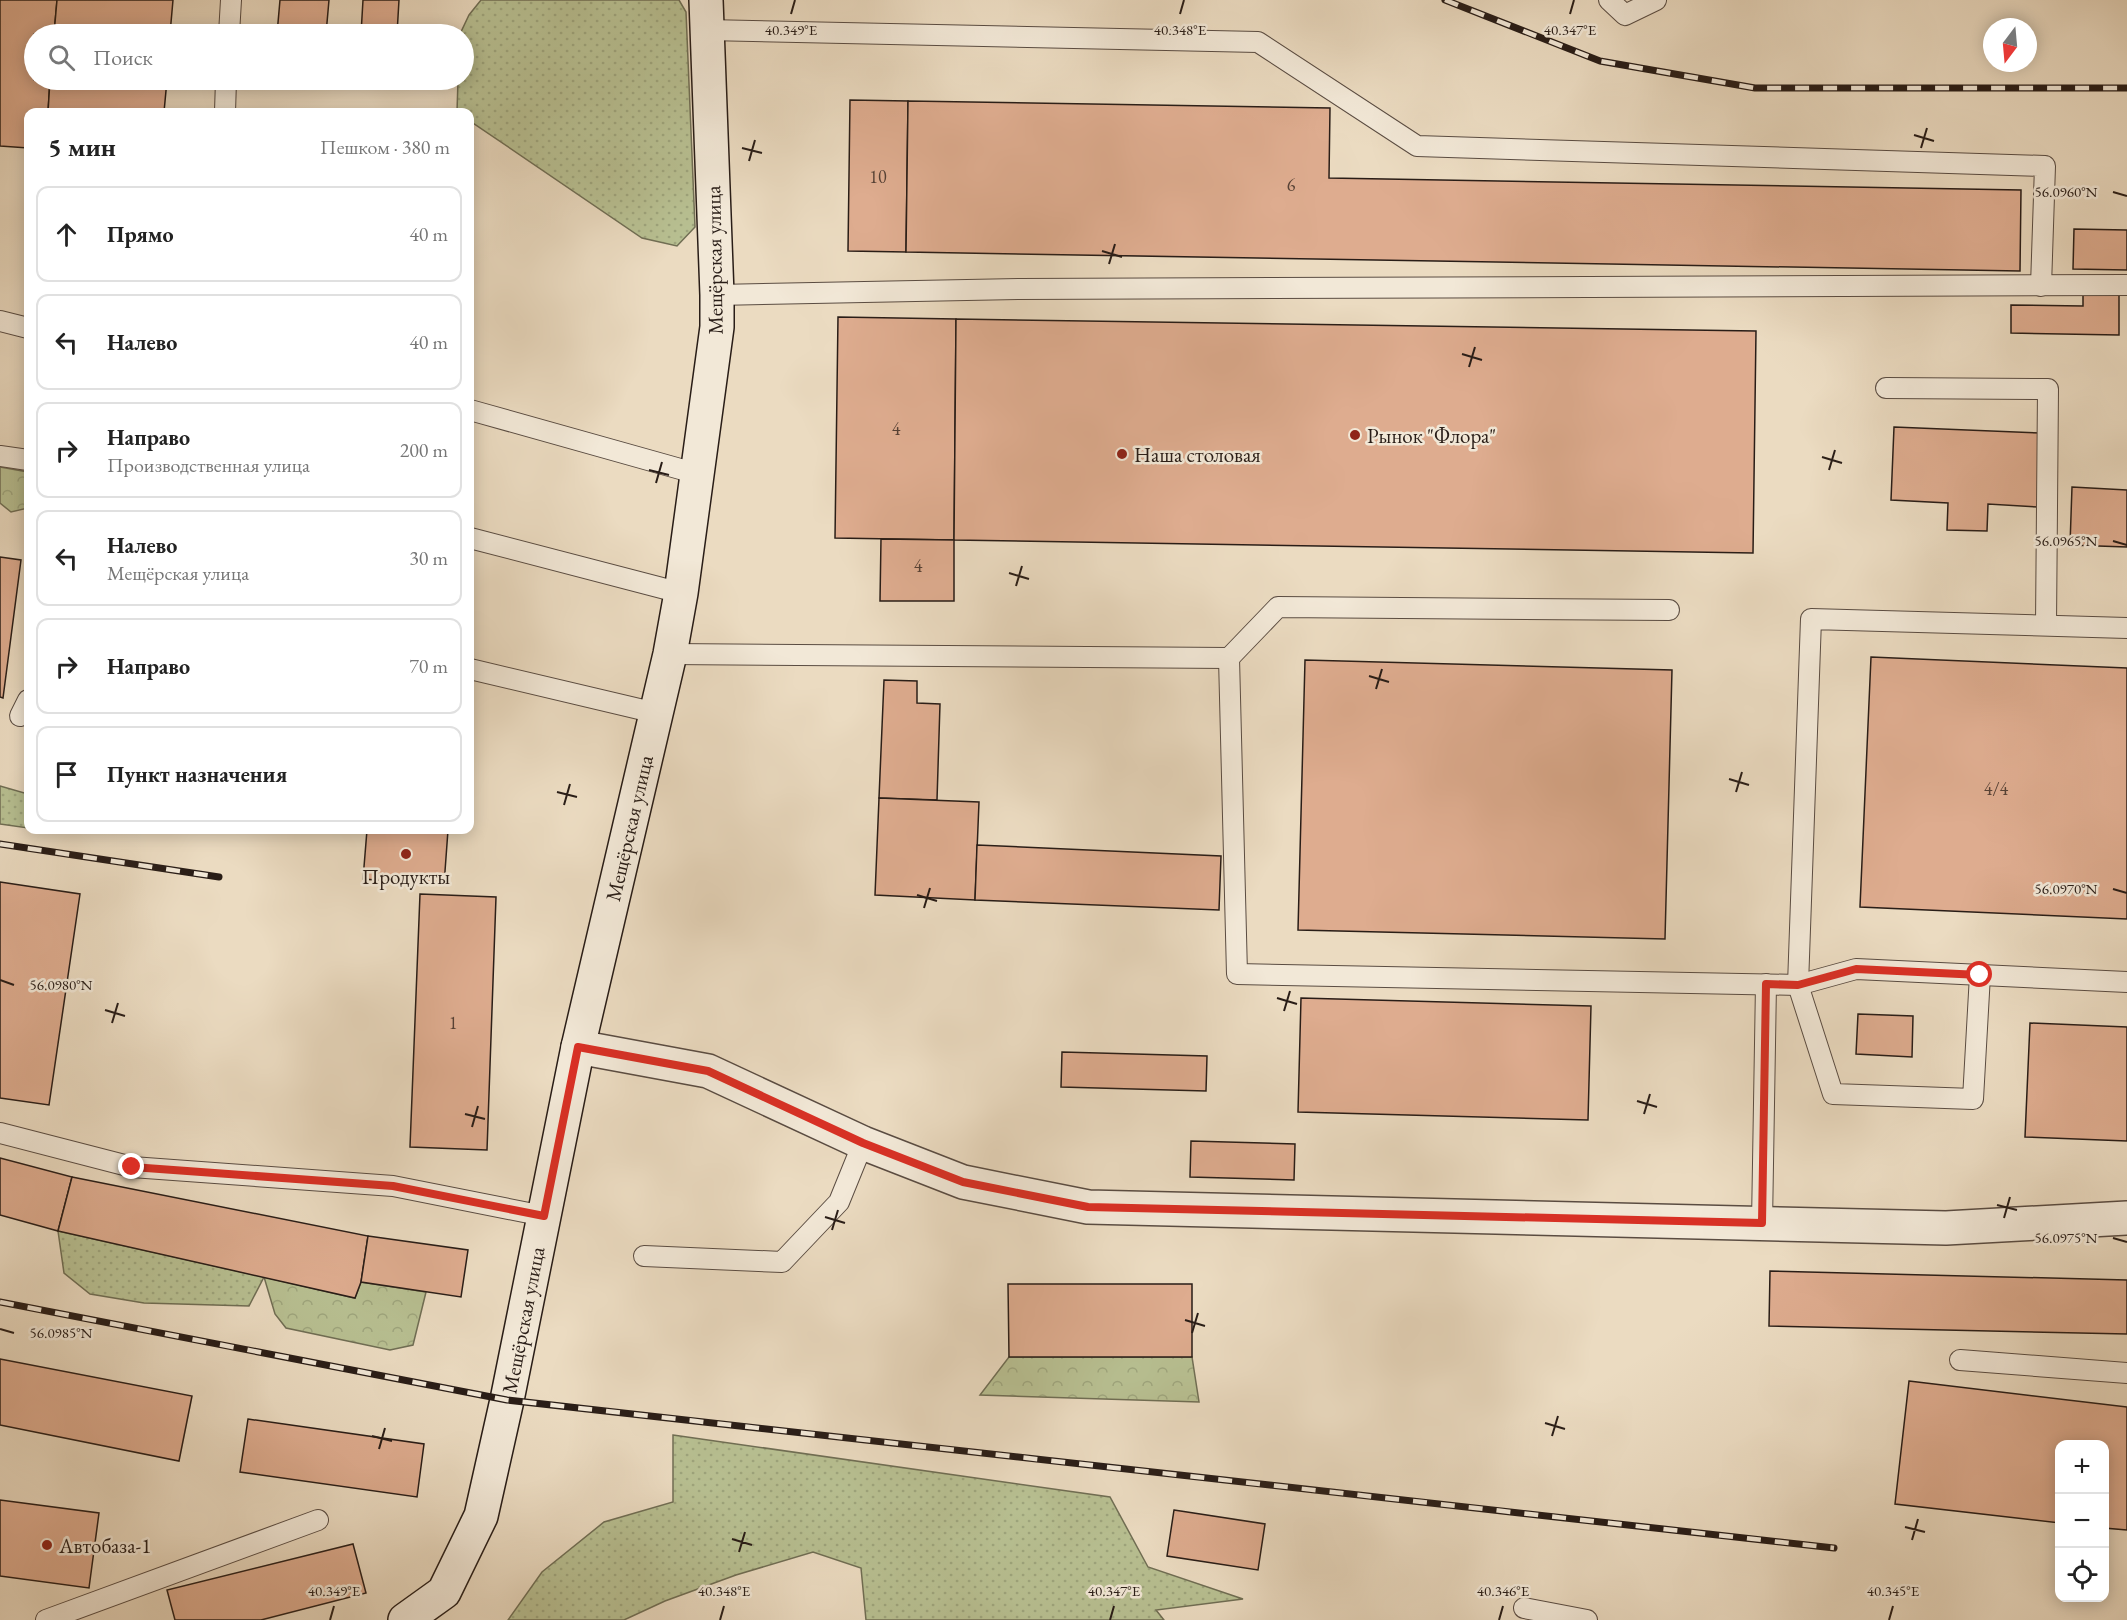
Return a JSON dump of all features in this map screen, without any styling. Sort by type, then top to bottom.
[{"type":"main road","name":"Мещёрская улица","points":[[405,1620],[444,1592],[481,1516],[507,1400],[578,1047],[670,654],[681,593],[717,327],[707,15]]},
{"type":"main road","points":[[578,1047],[708,1071],[863,1143],[963,1182],[1088,1207],[1946,1228],[2127,1218]]},
{"type":"lane","points":[[230,24],[231,0]]},
{"type":"lane","points":[[1609,0],[1625,15],[1656,0]]},
{"type":"lane","points":[[707,15],[1258,42],[1417,146],[2045,166],[2041,286]]},
{"type":"lane","points":[[225,108],[226,90]]},
{"type":"lane","points":[[717,295],[1020,289],[2127,285]]},
{"type":"lane","points":[[0,321],[24,327]]},
{"type":"lane","points":[[1886,388],[2048,389],[2046,625]]},
{"type":"lane","points":[[474,411],[698,474]]},
{"type":"lane","points":[[0,456],[24,459]]},
{"type":"lane","points":[[474,539],[681,593]]},
{"type":"lane","points":[[1669,610],[1278,607],[1229,658],[1237,974],[1798,985],[1856,969],[2127,982]]},
{"type":"lane","points":[[1980,975],[1973,1100],[1833,1094],[1798,985],[1811,619],[2127,628]]},
{"type":"lane","points":[[670,654],[1229,658]]},
{"type":"lane","points":[[474,670],[656,713]]},
{"type":"lane","points":[[1762,1223],[1766,984]]},
{"type":"lane","points":[[0,1133],[132,1167],[393,1186],[544,1216]]},
{"type":"lane","points":[[644,1256],[782,1262],[839,1202],[863,1143]]},
{"type":"lane","points":[[1960,1360],[2127,1373]]},
{"type":"lane","points":[[46,1620],[318,1520]]},
{"type":"lane","points":[[1524,1608],[1587,1620]]},
{"type":"green space","points":[[481,0],[679,0],[686,12],[695,227],[677,246],[642,238],[474,124],[474,108],[457,108],[458,90],[474,90],[474,24],[465,24]]},
{"type":"green space","points":[[0,467],[24,471],[24,509],[11,512],[0,503]]},
{"type":"green space","points":[[0,786],[24,793],[24,827],[0,824]]},
{"type":"green space","points":[[58,1231],[264,1277],[249,1306],[144,1303],[90,1294],[64,1273]]},
{"type":"green space","points":[[264,1277],[355,1298],[361,1282],[426,1292],[413,1345],[390,1350],[286,1328],[275,1314]]},
{"type":"green space","points":[[1009,1357],[1192,1357],[1199,1402],[980,1395]]},
{"type":"green space","points":[[673,1435],[1110,1497],[1148,1567],[1243,1599],[1156,1610],[1164,1620],[866,1620],[861,1568],[813,1552],[736,1575],[665,1601],[624,1620],[508,1620],[542,1572],[604,1522],[673,1502]]},
{"type":"building","points":[[0,0],[57,0],[55,24],[24,24],[24,90],[49,90],[48,108],[24,108],[24,148],[0,146]]},
{"type":"building","points":[[57,0],[173,0],[171,24],[55,24]]},
{"type":"building","points":[[280,0],[329,0],[327,24],[278,24]]},
{"type":"building","points":[[363,0],[399,0],[398,24],[362,24]]},
{"type":"building","points":[[49,90],[166,90],[164,108],[48,108]]},
{"type":"building","points":[[850,100],[908,101],[906,252],[848,251]]},
{"type":"building","points":[[908,101],[1330,108],[1329,178],[2021,190],[2020,271],[906,252]]},
{"type":"building","points":[[2074,229],[2127,230],[2127,270],[2073,269]]},
{"type":"building","points":[[2083,291],[2119,292],[2119,335],[2011,333],[2011,305],[2083,306]]},
{"type":"building","points":[[838,317],[956,319],[954,540],[835,538]]},
{"type":"building","name":"Рынок \"Флора\"","points":[[956,319],[1756,331],[1753,553],[954,540]]},
{"type":"building","points":[[1894,427],[2041,433],[2038,507],[1988,504],[1987,531],[1947,530],[1948,503],[1891,500]]},
{"type":"building","points":[[2072,487],[2127,490],[2127,547],[2070,545]]},
{"type":"building","points":[[881,539],[954,540],[954,601],[880,601]]},
{"type":"building","points":[[0,557],[21,560],[3,698],[0,697]]},
{"type":"building","points":[[1871,657],[2127,668],[2127,919],[1860,907]]},
{"type":"building","points":[[1305,660],[1672,670],[1665,939],[1298,930]]},
{"type":"building","points":[[884,680],[917,681],[917,703],[940,704],[937,800],[879,798]]},
{"type":"building","points":[[879,798],[979,802],[975,900],[875,895]]},
{"type":"building","name":"Продукты","points":[[367,834],[448,834],[444,885],[363,879]]},
{"type":"building","points":[[977,845],[1221,856],[1219,910],[975,900]]},
{"type":"building","points":[[0,882],[80,894],[49,1105],[0,1098]]},
{"type":"building","points":[[420,894],[496,897],[487,1150],[410,1147]]},
{"type":"building","points":[[1301,998],[1591,1006],[1588,1120],[1298,1112]]},
{"type":"building","points":[[1858,1014],[1913,1016],[1912,1057],[1856,1054]]},
{"type":"building","points":[[2030,1023],[2127,1027],[2127,1141],[2025,1137]]},
{"type":"building","points":[[1062,1052],[1207,1056],[1206,1091],[1061,1087]]},
{"type":"building","points":[[1191,1141],[1295,1144],[1294,1180],[1190,1177]]},
{"type":"building","points":[[0,1158],[72,1177],[58,1231],[0,1215]]},
{"type":"building","points":[[72,1177],[368,1236],[361,1282],[355,1298],[58,1231]]},
{"type":"building","points":[[368,1236],[468,1250],[461,1297],[361,1282]]},
{"type":"building","points":[[1770,1271],[2127,1280],[2127,1334],[1769,1326]]},
{"type":"building","points":[[1008,1284],[1192,1284],[1192,1357],[1009,1357]]},
{"type":"building","points":[[0,1359],[192,1396],[179,1461],[0,1425]]},
{"type":"building","points":[[1909,1381],[2127,1407],[2127,1530],[2109,1528],[2109,1440],[2055,1440],[2055,1522],[1895,1504]]},
{"type":"building","points":[[248,1419],[424,1444],[417,1497],[240,1472]]},
{"type":"building","name":"Автобаза-1","points":[[0,1500],[99,1513],[89,1588],[0,1576]]},
{"type":"building","points":[[1174,1510],[1265,1524],[1258,1570],[1167,1556]]},
{"type":"building","points":[[353,1544],[366,1593],[261,1620],[175,1620],[167,1590]]},
{"type":"railway","points":[[1445,0],[1600,61],[1755,88],[2127,88]]},
{"type":"railway","points":[[0,844],[219,877]]},
{"type":"railway","points":[[0,1302],[507,1400],[1834,1548]]},
{"type":"place","name":"Рынок \"Флора\"","points":[[1355,435]]},
{"type":"place","name":"Наша столовая","points":[[1122,454]]},
{"type":"place","name":"Продукты","points":[[406,854]]},
{"type":"place","name":"Автобаза-1","points":[[47,1545]]},
{"type":"route","points":[[132,1167],[393,1186],[544,1216],[578,1047],[708,1071],[863,1143],[963,1182],[1088,1207],[1762,1223],[1766,984],[1798,985],[1856,969],[1980,975]]}]
